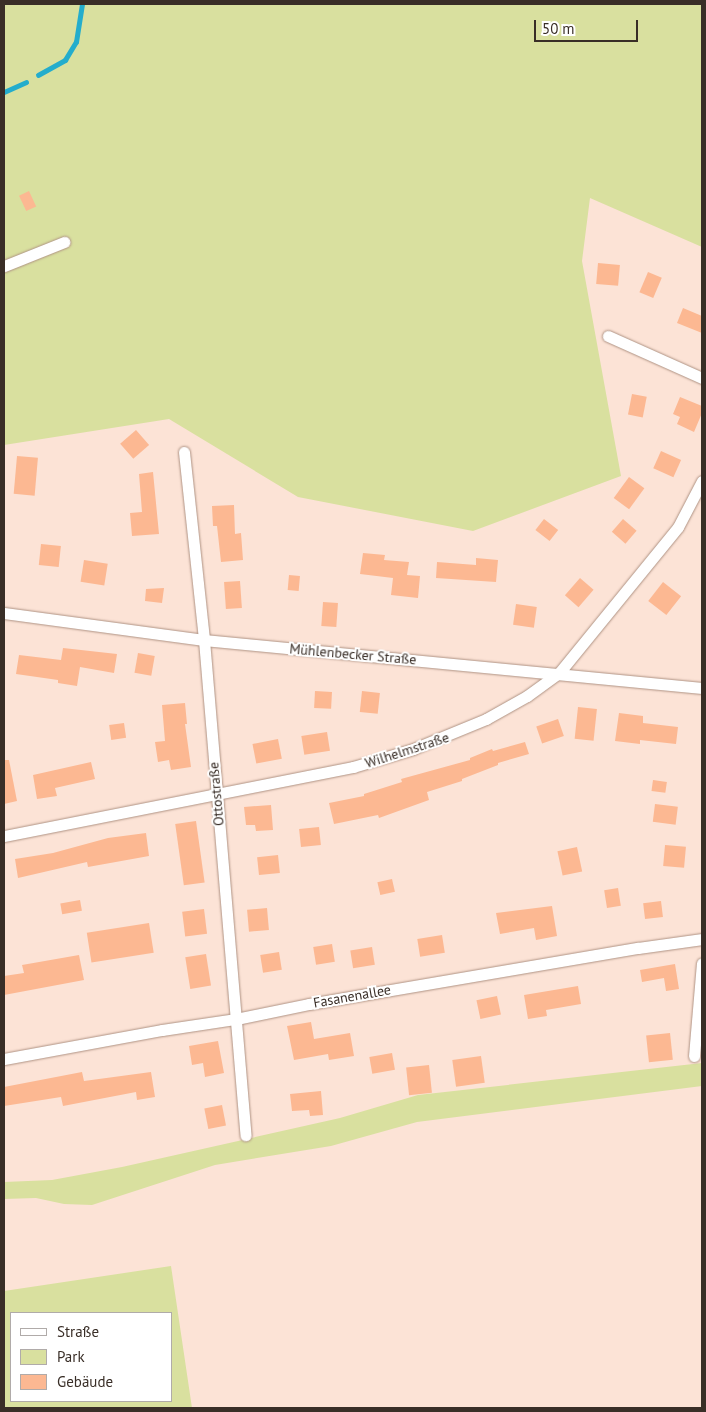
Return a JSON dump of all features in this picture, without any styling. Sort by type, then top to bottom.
[{"type":"street","points":[[4,266],[64,242]]},
{"type":"street","points":[[608,336],[702,378]]},
{"type":"street","name":"Ottostraße","points":[[184,452],[204,640],[246,1135]]},
{"type":"street","name":"Wilhelmstraße","points":[[4,836],[353,767],[413,750],[486,719],[527,696],[559,673],[674,532],[690,507],[702,481]]},
{"type":"street","name":"Mühlenbecker Straße","points":[[4,613],[204,640],[702,688]]},
{"type":"street","name":"Fasanenallee","points":[[4,1059],[430,983],[702,940]]},
{"type":"street","points":[[694,1056],[702,963]]},
{"type":"green space","points":[[4,4],[702,4],[702,247],[590,198],[582,261],[621,476],[473,531],[298,497],[169,419],[4,445]]},
{"type":"green space","points":[[702,1063],[702,1086],[417,1122],[331,1146],[215,1165],[92,1205],[64,1204],[36,1198],[4,1199],[4,1182],[52,1180],[122,1167],[340,1118],[418,1095]]},
{"type":"green space","points":[[171,1266],[192,1408],[4,1408],[4,1291]]},
{"type":"building","points":[[29,191],[36,206],[26,211],[19,196]]},
{"type":"building","points":[[598,263],[620,265],[618,286],[596,284]]},
{"type":"building","points":[[648,272],[662,278],[653,298],[639,292]]},
{"type":"building","points":[[683,308],[702,316],[702,333],[677,323]]},
{"type":"building","points":[[632,394],[647,397],[643,417],[628,415]]},
{"type":"building","points":[[680,397],[702,406],[702,413],[694,432],[677,424],[680,417],[673,414]]},
{"type":"building","points":[[136,430],[149,445],[133,459],[120,444]]},
{"type":"building","points":[[661,451],[681,460],[673,477],[653,468]]},
{"type":"building","points":[[17,456],[38,458],[35,496],[14,494]]},
{"type":"building","points":[[153,472],[159,534],[132,536],[130,513],[142,512],[139,474]]},
{"type":"building","points":[[629,477],[644,488],[629,509],[614,498]]},
{"type":"building","points":[[234,505],[235,534],[241,533],[243,560],[221,562],[217,526],[213,526],[212,506]]},
{"type":"building","points":[[544,519],[558,530],[550,541],[535,530]]},
{"type":"building","points":[[623,519],[637,531],[625,544],[612,532]]},
{"type":"building","points":[[41,544],[61,546],[59,567],[39,565]]},
{"type":"building","points":[[363,553],[385,555],[384,560],[409,562],[407,575],[420,576],[418,598],[391,595],[393,578],[360,574]]},
{"type":"building","points":[[476,558],[498,560],[496,582],[436,578],[437,562],[476,565]]},
{"type":"building","points":[[84,560],[108,564],[104,585],[81,582]]},
{"type":"building","points":[[289,575],[300,576],[299,591],[288,590]]},
{"type":"building","points":[[580,578],[594,590],[578,607],[565,595]]},
{"type":"building","points":[[240,581],[242,608],[226,609],[224,582]]},
{"type":"building","points":[[663,582],[681,596],[666,615],[648,601]]},
{"type":"building","points":[[164,588],[162,603],[145,601],[146,589]]},
{"type":"building","points":[[323,602],[338,603],[336,627],[321,626]]},
{"type":"building","points":[[516,604],[537,607],[534,628],[513,625]]},
{"type":"building","points":[[63,648],[117,654],[114,673],[80,667],[77,686],[58,683],[58,680],[16,674],[19,655],[61,660]]},
{"type":"building","points":[[138,653],[155,656],[151,676],[135,673]]},
{"type":"building","points":[[315,691],[332,692],[331,709],[314,708]]},
{"type":"building","points":[[362,691],[380,693],[378,714],[360,712]]},
{"type":"building","points":[[185,703],[187,724],[185,724],[191,767],[171,770],[169,760],[158,762],[155,742],[165,741],[162,705]]},
{"type":"building","points":[[578,707],[597,709],[594,741],[575,739]]},
{"type":"building","points":[[619,713],[643,716],[643,723],[678,727],[676,744],[640,740],[640,744],[615,741]]},
{"type":"building","points":[[558,719],[564,736],[542,744],[536,726]]},
{"type":"building","points":[[124,723],[126,738],[111,740],[109,725]]},
{"type":"building","points":[[327,732],[330,751],[304,755],[301,736]]},
{"type":"building","points":[[278,739],[282,759],[256,764],[252,744]]},
{"type":"building","points":[[525,742],[529,754],[498,763],[498,765],[462,779],[462,781],[427,792],[429,800],[379,818],[378,815],[334,824],[329,803],[364,796],[364,794],[402,782],[401,779],[470,760],[470,758],[492,749],[493,751]]},
{"type":"building","points":[[4,760],[9,760],[17,801],[4,804]]},
{"type":"building","points":[[91,762],[95,779],[55,788],[57,796],[37,799],[33,775]]},
{"type":"building","points":[[653,780],[667,782],[665,793],[651,791]]},
{"type":"building","points":[[655,804],[678,807],[676,825],[653,822]]},
{"type":"building","points":[[271,805],[273,830],[256,831],[255,825],[246,825],[244,807]]},
{"type":"building","points":[[196,821],[205,882],[184,885],[175,824]]},
{"type":"building","points":[[319,827],[321,845],[301,847],[299,829]]},
{"type":"building","points":[[146,833],[149,856],[88,867],[87,862],[18,878],[15,859],[53,853],[108,838]]},
{"type":"building","points":[[665,845],[686,847],[684,868],[663,866]]},
{"type":"building","points":[[577,847],[582,871],[563,876],[557,851]]},
{"type":"building","points":[[278,855],[280,873],[259,875],[257,857]]},
{"type":"building","points":[[392,879],[395,892],[380,895],[377,882]]},
{"type":"building","points":[[618,888],[621,906],[607,908],[604,890]]},
{"type":"building","points":[[80,900],[82,911],[62,914],[60,903]]},
{"type":"building","points":[[661,901],[663,917],[645,919],[643,903]]},
{"type":"building","points":[[552,906],[557,936],[536,940],[534,928],[500,934],[496,913]]},
{"type":"building","points":[[267,908],[269,930],[249,932],[247,910]]},
{"type":"building","points":[[204,909],[207,934],[185,936],[182,912]]},
{"type":"building","points":[[149,923],[154,953],[91,962],[87,933]]},
{"type":"building","points":[[442,935],[445,953],[420,957],[417,939]]},
{"type":"building","points":[[332,944],[335,962],[316,965],[313,947]]},
{"type":"building","points":[[372,947],[375,965],[353,968],[350,950]]},
{"type":"building","points":[[279,952],[282,970],[263,973],[260,955]]},
{"type":"building","points":[[206,954],[211,986],[190,989],[185,957]]},
{"type":"building","points":[[79,955],[84,980],[4,995],[4,976],[24,973],[22,965]]},
{"type":"building","points":[[675,964],[679,989],[666,991],[664,978],[642,982],[640,970]]},
{"type":"building","points":[[578,986],[581,1004],[546,1010],[547,1016],[528,1019],[524,995]]},
{"type":"building","points":[[497,996],[501,1015],[480,1019],[476,1000]]},
{"type":"building","points":[[311,1022],[314,1039],[350,1033],[354,1056],[329,1060],[328,1054],[294,1060],[287,1026]]},
{"type":"building","points":[[670,1033],[673,1060],[649,1062],[646,1036]]},
{"type":"building","points":[[218,1041],[224,1073],[205,1077],[203,1063],[192,1065],[189,1046]]},
{"type":"building","points":[[392,1053],[395,1070],[372,1074],[369,1057]]},
{"type":"building","points":[[481,1056],[485,1083],[456,1087],[452,1060]]},
{"type":"building","points":[[429,1065],[432,1093],[409,1095],[406,1067]]},
{"type":"building","points":[[82,1072],[84,1081],[151,1072],[155,1097],[137,1100],[136,1092],[63,1106],[61,1097],[4,1106],[4,1087]]},
{"type":"building","points":[[321,1091],[323,1115],[310,1116],[309,1110],[292,1111],[290,1094]]},
{"type":"building","points":[[222,1105],[226,1126],[208,1129],[204,1108]]},
{"type":"waterway","points":[[38,75],[65,60],[76,42],[82,4]]},
{"type":"waterway","points":[[4,92],[26,82]]}]
